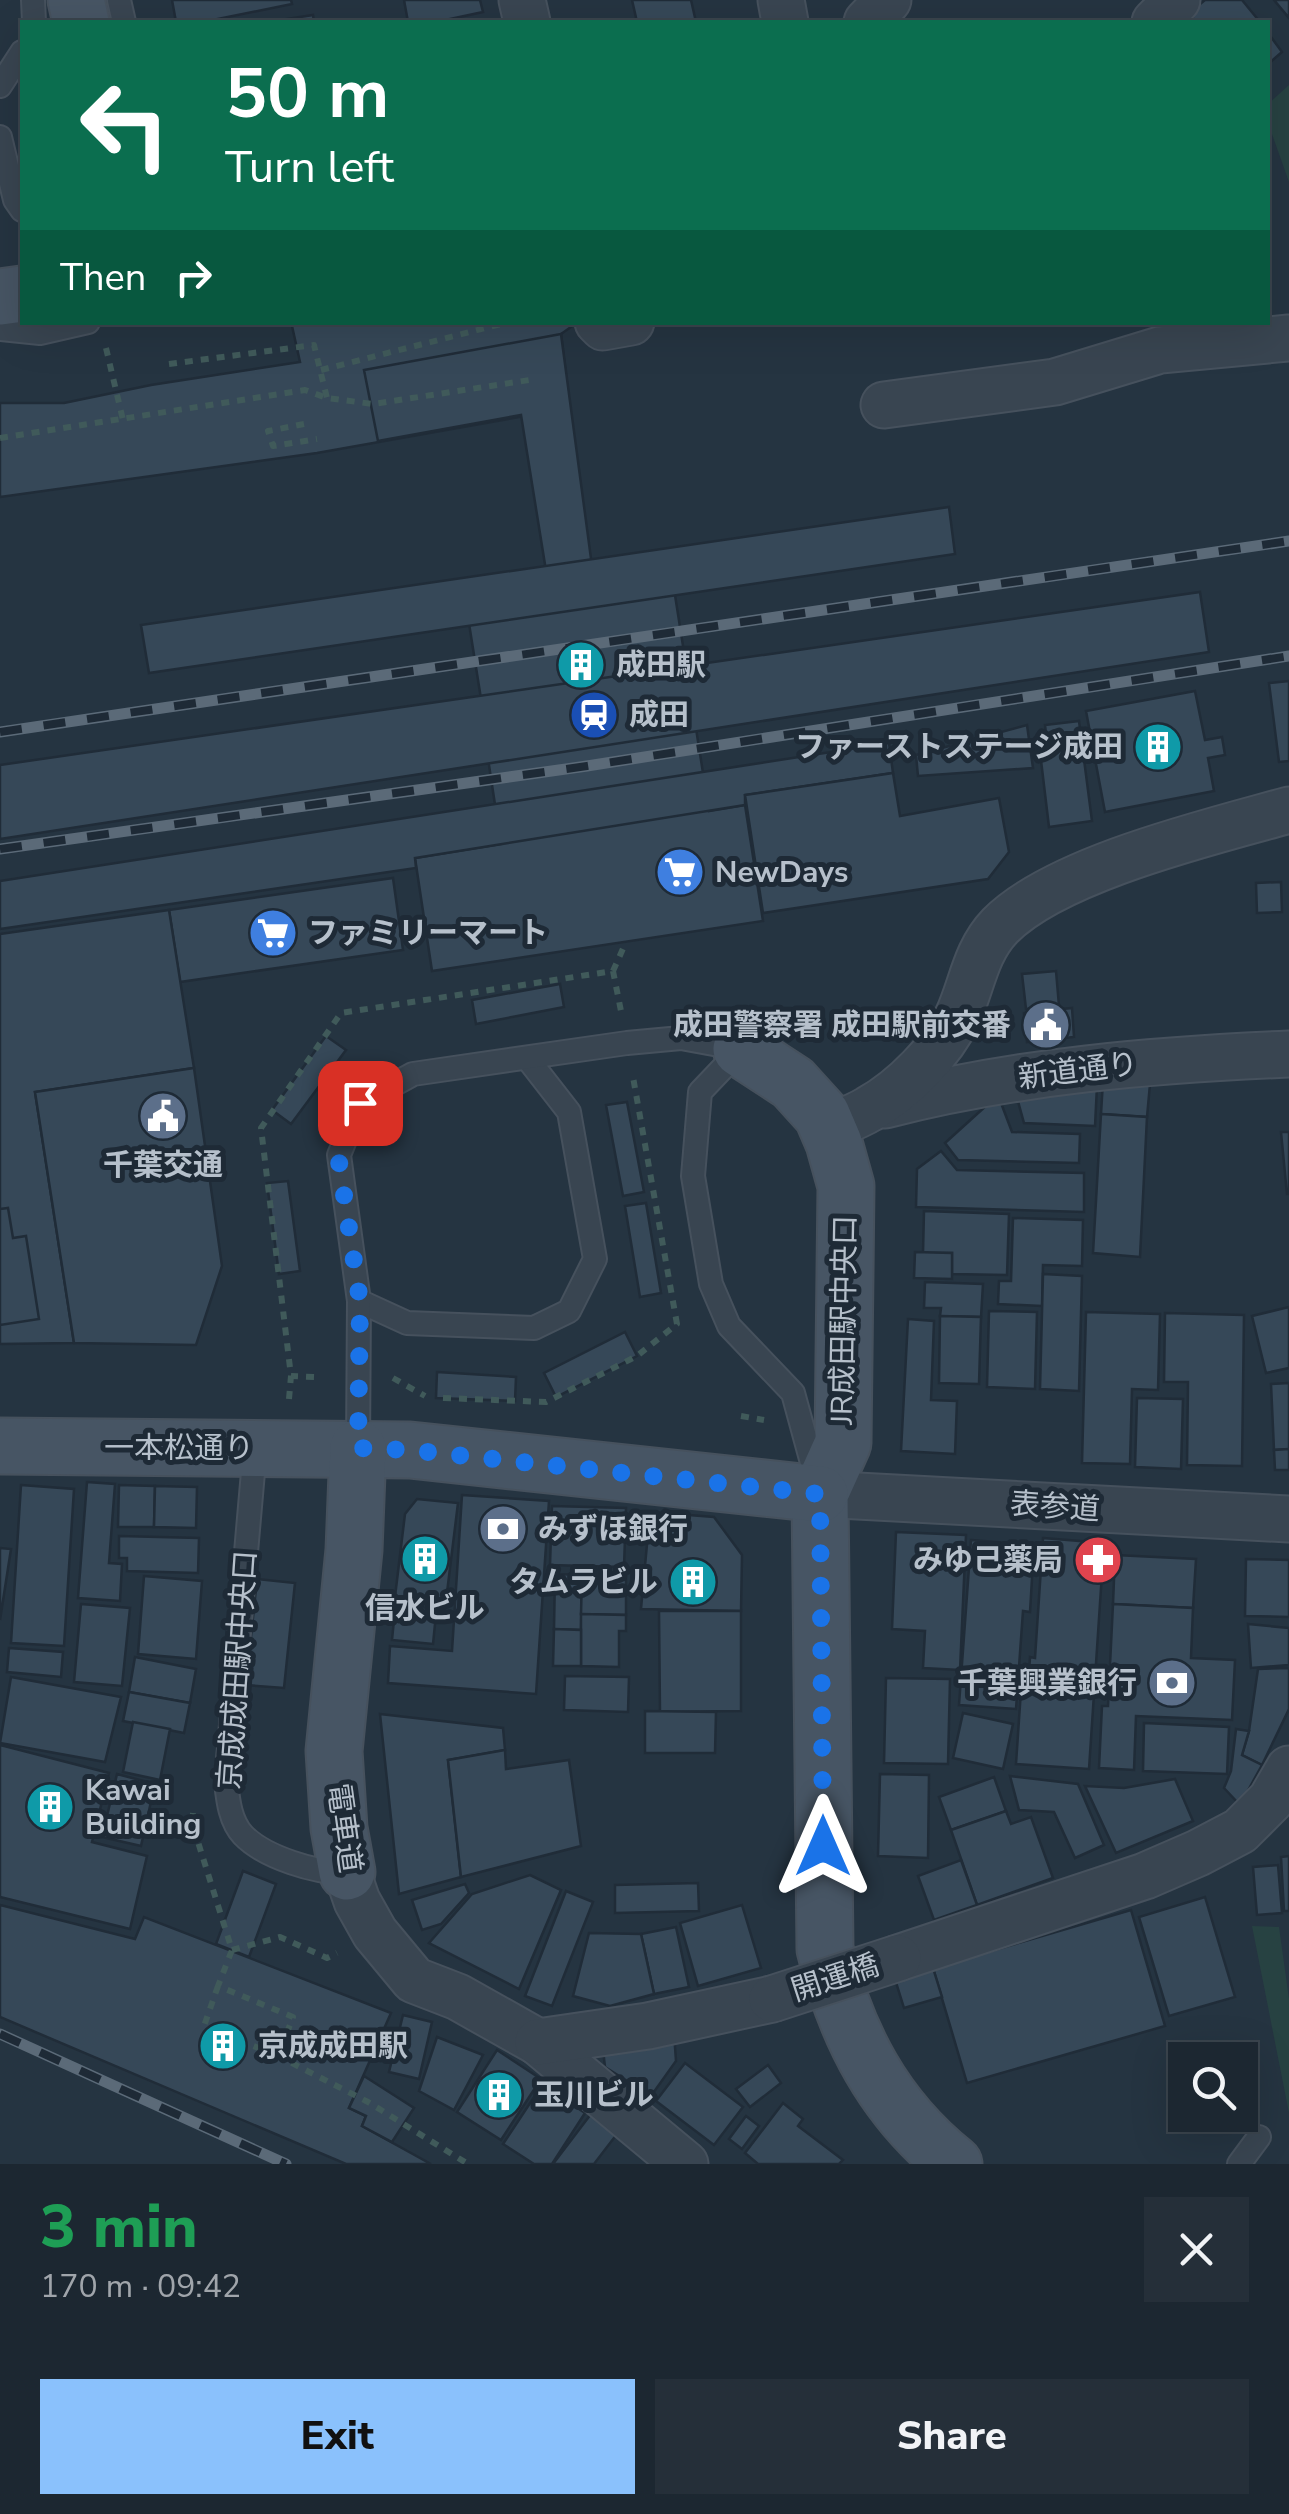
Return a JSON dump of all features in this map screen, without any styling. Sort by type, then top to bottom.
[{"type":"street","points":[[869,20],[888,0]]},
{"type":"street","points":[[1157,20],[1177,0]]},
{"type":"street","points":[[884,405],[1054,382],[1160,350],[1289,338]]},
{"type":"street","points":[[849,1118],[928,1062],[958,1018],[977,960],[998,928],[1037,896],[1193,837],[1289,810]]},
{"type":"street","name":"JR成田駅中央口","points":[[740,1049],[793,1083],[822,1115],[849,1118],[843,1442],[820,1494]]},
{"type":"street","name":"新道通り","points":[[849,1118],[941,1091],[1081,1068],[1289,1054]]},
{"type":"street","name":"一本松通り","points":[[0,1446],[410,1450],[820,1494]]},
{"type":"street","name":"電車道","points":[[358,1448],[354,1550],[334,1751],[339,1828],[357,1901],[375,1933],[414,1980],[458,1997],[538,2042],[685,2164]]},
{"type":"street","points":[[820,1494],[825,1949],[842,2007],[869,2067],[922,2138],[954,2164]]},
{"type":"street","name":"表参道","points":[[820,1494],[1289,1520]]},
{"type":"street","name":"開運橋","points":[[538,2042],[648,2026],[772,1999],[1144,1876],[1240,1830],[1271,1800],[1289,1769]]},
{"type":"lane","points":[[0,88],[20,55]]},
{"type":"lane","points":[[0,137],[20,207]]},
{"type":"lane","points":[[31,325],[40,333],[96,331]]},
{"type":"lane","name":"JR成田駅中央口","points":[[358,1448],[360,1301],[338,1155],[360,1103],[413,1074],[681,1038],[740,1049]]},
{"type":"lane","name":"JR成田駅中央口","points":[[740,1049],[700,1092],[694,1176],[710,1284],[728,1326],[792,1393],[820,1494]]},
{"type":"lane","points":[[360,1301],[407,1323],[534,1328],[569,1311],[595,1258],[569,1112],[527,1058]]},
{"type":"lane","name":"京成成田駅中央口","points":[[255,1449],[226,1782],[230,1812],[241,1834],[280,1856],[331,1874],[347,1872]]},
{"type":"lane","points":[[1240,2164],[1259,2137]]},
{"type":"path","points":[[321,370],[497,325]]},
{"type":"path","points":[[96,331],[123,420]]},
{"type":"path","points":[[169,364],[314,345],[326,398]]},
{"type":"path","points":[[0,438],[305,390],[326,398],[373,404],[536,378]]},
{"type":"path","points":[[304,424],[268,431],[273,446],[317,439]]},
{"type":"path","points":[[613,971],[626,942]]},
{"type":"path","points":[[288,1402],[291,1376]]},
{"type":"path","points":[[741,1416],[774,1422]]},
{"type":"path","points":[[327,1958],[280,1936],[232,1950],[204,2026],[278,2056],[368,2102],[468,2164]]},
{"type":"path","points":[[218,1986],[292,2017],[278,2056]]},
{"type":"green space","points":[[1289,85],[1289,182],[1270,129],[1270,102]]},
{"type":"green space","points":[[1252,1926],[1279,1927],[1289,1999],[1289,2113]]},
{"type":"building","points":[[172,0],[291,0],[292,4],[213,20],[176,20]]},
{"type":"building","points":[[404,0],[480,0],[483,12],[445,20],[408,20]]},
{"type":"building","points":[[632,0],[691,0],[696,20],[637,20]]},
{"type":"building","points":[[1205,0],[1242,0],[1258,20],[1194,20],[1189,13]]},
{"type":"building","points":[[1274,0],[1289,0],[1289,18]]},
{"type":"building","points":[[313,15],[314,20],[281,20]]},
{"type":"building","points":[[1270,36],[1282,52],[1270,62]]},
{"type":"building","points":[[574,325],[561,334],[570,408],[317,453],[0,497],[0,403],[64,403],[300,362],[292,326]]},
{"type":"building","name":"成田駅","points":[[561,334],[592,566],[669,557],[709,811],[745,805],[763,921],[432,971],[415,858],[501,844],[487,752],[393,766],[386,720],[482,705],[467,611],[374,625],[371,602],[547,577],[521,415],[378,441],[364,370]]},
{"type":"building","points":[[949,507],[955,554],[149,673],[141,625]]},
{"type":"building","points":[[1200,592],[1209,652],[0,839],[0,765]]},
{"type":"building","points":[[1289,681],[1289,761],[1279,762],[1269,683]]},
{"type":"building","name":"ファーストステージ成田","points":[[1195,691],[1205,740],[1222,737],[1225,755],[1208,758],[1214,791],[1105,812],[1086,711]]},
{"type":"building","points":[[1079,721],[1092,821],[1049,827],[1040,752],[1048,751],[1045,725]]},
{"type":"building","points":[[1027,725],[1033,768],[918,776],[916,755]]},
{"type":"building","points":[[889,743],[893,773],[745,795],[745,805],[415,858],[416,868],[0,929],[0,881]]},
{"type":"building","points":[[893,773],[900,816],[999,798],[1009,852],[988,879],[763,913],[745,795]]},
{"type":"building","points":[[393,878],[403,950],[180,982],[169,910]]},
{"type":"building","points":[[1281,882],[1282,912],[1257,913],[1256,883]]},
{"type":"building","points":[[169,910],[194,1068],[35,1092],[74,1343],[0,1344],[0,934]]},
{"type":"building","points":[[1056,971],[1059,1006],[1026,1009],[1022,974]]},
{"type":"building","points":[[560,984],[564,1007],[476,1024],[472,1000]]},
{"type":"building","points":[[1072,1008],[1074,1037],[1027,1042],[1024,1013]]},
{"type":"building","points":[[326,1036],[346,1050],[291,1124],[272,1110]]},
{"type":"building","points":[[194,1068],[222,1266],[196,1345],[74,1343],[35,1092]]},
{"type":"building","points":[[1103,1081],[1150,1084],[1147,1117],[1101,1114]]},
{"type":"building","points":[[1097,1086],[1095,1126],[1024,1123],[1016,1094]]},
{"type":"building","points":[[998,1095],[1012,1132],[1080,1134],[1079,1163],[958,1160],[945,1143]]},
{"type":"building","points":[[627,1102],[644,1192],[623,1196],[606,1105]]},
{"type":"building","points":[[1101,1114],[1147,1117],[1140,1257],[1093,1253]]},
{"type":"building","points":[[1281,1132],[1289,1132],[1289,1194],[1287,1194]]},
{"type":"building","points":[[941,1151],[957,1170],[1084,1173],[1084,1212],[916,1207],[917,1169]]},
{"type":"building","points":[[288,1181],[300,1271],[279,1274],[267,1183]]},
{"type":"building","points":[[646,1203],[661,1293],[640,1297],[625,1206]]},
{"type":"building","points":[[8,1208],[13,1238],[26,1236],[39,1319],[0,1325],[0,1209]]},
{"type":"building","points":[[924,1211],[1009,1214],[1007,1275],[952,1274],[952,1253],[923,1253]]},
{"type":"building","points":[[1013,1218],[1083,1220],[1082,1266],[1043,1265],[1042,1306],[998,1304],[999,1281],[1011,1281]]},
{"type":"building","points":[[915,1252],[952,1253],[952,1279],[914,1278]]},
{"type":"building","points":[[1043,1274],[1082,1276],[1079,1391],[1040,1389]]},
{"type":"building","points":[[925,1282],[983,1284],[981,1317],[940,1316],[941,1308],[924,1308]]},
{"type":"building","points":[[1289,1307],[1289,1368],[1266,1373],[1252,1316]]},
{"type":"building","points":[[989,1311],[1037,1312],[1035,1389],[987,1387]]},
{"type":"building","points":[[1086,1312],[1160,1314],[1158,1390],[1132,1389],[1130,1464],[1082,1463]]},
{"type":"building","points":[[1165,1313],[1244,1315],[1242,1466],[1187,1465],[1188,1382],[1164,1382]]},
{"type":"building","points":[[940,1316],[981,1317],[979,1384],[939,1383]]},
{"type":"building","points":[[908,1319],[934,1321],[931,1400],[957,1401],[955,1454],[901,1451]]},
{"type":"building","points":[[625,1332],[637,1356],[556,1397],[544,1373]]},
{"type":"building","points":[[437,1372],[516,1377],[515,1401],[436,1398]]},
{"type":"building","points":[[1289,1383],[1289,1449],[1274,1450],[1271,1384]]},
{"type":"building","points":[[1137,1398],[1183,1399],[1181,1469],[1135,1467]]},
{"type":"building","points":[[1289,1449],[1289,1470],[1275,1470],[1274,1450]]},
{"type":"building","points":[[87,1482],[115,1484],[109,1563],[122,1564],[120,1601],[78,1598]]},
{"type":"building","points":[[21,1485],[74,1489],[64,1646],[11,1643]]},
{"type":"building","points":[[119,1485],[155,1486],[154,1527],[118,1527]]},
{"type":"building","points":[[155,1486],[197,1487],[196,1528],[154,1527]]},
{"type":"building","points":[[462,1495],[549,1501],[536,1694],[388,1683],[390,1646],[452,1651]]},
{"type":"building","name":"信水ビル","points":[[417,1499],[458,1503],[445,1609],[394,1605],[405,1514]]},
{"type":"building","points":[[552,1506],[626,1508],[624,1567],[550,1565]]},
{"type":"building","name":"タムラビル","points":[[650,1512],[714,1517],[742,1555],[741,1611],[641,1609]]},
{"type":"building","points":[[896,1532],[966,1535],[960,1670],[923,1668],[925,1631],[892,1629]]},
{"type":"building","points":[[119,1536],[199,1538],[198,1573],[127,1571],[127,1558],[119,1558]]},
{"type":"building","points":[[1043,1538],[1104,1543],[1089,1769],[1016,1764],[1021,1690],[1028,1690],[1030,1657],[1035,1658]]},
{"type":"building","points":[[971,1540],[1034,1545],[1030,1612],[1023,1611],[1016,1709],[959,1705]]},
{"type":"building","points":[[0,1548],[11,1549],[0,1620]]},
{"type":"building","points":[[1115,1555],[1196,1559],[1193,1608],[1113,1604]]},
{"type":"building","points":[[1246,1559],[1289,1560],[1289,1617],[1245,1616]]},
{"type":"building","points":[[555,1574],[582,1575],[581,1630],[554,1629]]},
{"type":"building","points":[[582,1575],[626,1576],[626,1615],[581,1614]]},
{"type":"building","points":[[144,1576],[202,1581],[196,1659],[138,1654]]},
{"type":"building","points":[[257,1579],[295,1583],[284,1688],[246,1685]]},
{"type":"building","points":[[81,1604],[130,1608],[122,1686],[74,1682]]},
{"type":"building","name":"千葉興業銀行","points":[[1113,1604],[1193,1608],[1191,1658],[1235,1660],[1232,1720],[1136,1716],[1134,1770],[1099,1768],[1102,1706],[1108,1706]]},
{"type":"building","points":[[395,1610],[436,1614],[433,1644],[392,1640]]},
{"type":"building","points":[[659,1611],[741,1611],[741,1711],[660,1712]]},
{"type":"building","points":[[581,1614],[626,1615],[626,1631],[619,1631],[619,1667],[581,1666]]},
{"type":"building","points":[[1248,1624],[1289,1628],[1289,1665],[1251,1668]]},
{"type":"building","points":[[554,1629],[581,1630],[581,1666],[553,1666]]},
{"type":"building","points":[[9,1648],[63,1652],[61,1677],[7,1672]]},
{"type":"building","points":[[135,1657],[196,1669],[190,1703],[129,1692]]},
{"type":"building","points":[[1289,1668],[1289,1709],[1262,1765],[1242,1755],[1258,1669]]},
{"type":"building","points":[[565,1676],[629,1677],[628,1712],[564,1710]]},
{"type":"building","points":[[11,1677],[121,1697],[105,1762],[0,1743]]},
{"type":"building","points":[[886,1678],[950,1679],[948,1764],[884,1763]]},
{"type":"building","points":[[129,1692],[190,1703],[184,1733],[123,1721]]},
{"type":"building","points":[[645,1711],[716,1712],[715,1753],[645,1753]]},
{"type":"building","points":[[963,1713],[1013,1724],[1003,1769],[953,1758]]},
{"type":"building","points":[[380,1714],[503,1728],[505,1750],[448,1760],[461,1877],[399,1894]]},
{"type":"building","points":[[133,1722],[170,1729],[160,1780],[123,1772]]},
{"type":"building","points":[[1144,1723],[1229,1727],[1227,1774],[1143,1771]]},
{"type":"building","points":[[1236,1729],[1249,1731],[1242,1755],[1262,1765],[1240,1805],[1224,1788],[1231,1771]]},
{"type":"building","name":"Kawai Building","points":[[0,1745],[109,1773],[92,1842],[147,1856],[130,1929],[0,1897]]},
{"type":"building","points":[[505,1750],[506,1769],[569,1760],[581,1846],[461,1877],[448,1760]]},
{"type":"building","points":[[117,1774],[155,1784],[141,1846],[102,1837]]},
{"type":"building","points":[[880,1774],[929,1775],[928,1858],[878,1856]]},
{"type":"building","points":[[1010,1776],[1078,1784],[1104,1845],[1075,1858],[1054,1812],[1019,1810]]},
{"type":"building","points":[[994,1777],[1006,1811],[951,1830],[939,1797]]},
{"type":"building","points":[[1175,1779],[1193,1821],[1116,1853],[1085,1786],[1124,1788]]},
{"type":"building","points":[[1006,1811],[1011,1824],[1031,1817],[1053,1878],[977,1905],[951,1830]]},
{"type":"building","points":[[1289,1856],[1289,1911],[1284,1911],[1281,1857]]},
{"type":"building","points":[[961,1860],[977,1905],[934,1920],[918,1876]]},
{"type":"building","points":[[1278,1865],[1282,1913],[1257,1915],[1253,1867]]},
{"type":"building","points":[[243,1871],[276,1884],[249,1957],[216,1944]]},
{"type":"building","points":[[530,1875],[561,1890],[519,1989],[429,1943],[472,1894]]},
{"type":"building","points":[[698,1883],[699,1911],[615,1913],[615,1885]]},
{"type":"building","points":[[465,1884],[469,1893],[441,1924],[422,1930],[412,1900]]},
{"type":"building","points":[[566,1891],[593,1902],[552,2006],[525,1996]]},
{"type":"building","points":[[1205,1897],[1235,1997],[1169,2016],[1139,1917]]},
{"type":"building","name":"京成成田駅","points":[[0,1905],[135,1939],[144,1917],[391,2013],[349,2108],[366,2116],[362,2126],[431,2164],[346,2164],[0,2017]]},
{"type":"building","points":[[742,1905],[761,1968],[698,1986],[680,1923]]},
{"type":"building","points":[[1131,1910],[1165,2026],[967,2083],[933,1968]]},
{"type":"building","points":[[676,1927],[689,1987],[654,1994],[641,1934]]},
{"type":"building","points":[[589,1933],[641,1934],[654,1994],[610,2006],[573,1996]]},
{"type":"building","points":[[933,1968],[942,1997],[904,2008],[895,1979]]},
{"type":"building","points":[[403,2015],[432,2022],[419,2079],[389,2072]]},
{"type":"building","points":[[674,2033],[676,2061],[651,2096],[605,2067],[603,2050]]},
{"type":"building","points":[[437,2037],[483,2055],[454,2110],[419,2091]]},
{"type":"building","name":"玉川ビル","points":[[497,2050],[541,2079],[501,2140],[457,2112]]},
{"type":"building","points":[[685,2063],[743,2107],[714,2145],[656,2101]]},
{"type":"building","points":[[768,2065],[781,2083],[750,2107],[736,2089]]},
{"type":"building","points":[[364,2076],[414,2108],[392,2142],[362,2126],[366,2116],[349,2108]]},
{"type":"building","points":[[542,2085],[585,2113],[552,2164],[534,2164],[503,2144]]},
{"type":"building","points":[[783,2103],[803,2119],[798,2126],[843,2160],[839,2164],[758,2164],[745,2153]]},
{"type":"building","points":[[591,2114],[617,2134],[594,2164],[553,2164]]},
{"type":"building","points":[[746,2116],[759,2126],[742,2149],[729,2139]]},
{"type":"railway","points":[[0,732],[1289,541]]},
{"type":"railway","points":[[0,849],[587,766],[1289,656]]},
{"type":"railway","points":[[0,2034],[286,2164]]},
{"type":"place","name":"成田駅","points":[[581,665]]},
{"type":"place","name":"成田","points":[[594,715]]},
{"type":"place","name":"ファーストステージ成田","points":[[1158,747]]},
{"type":"place","name":"NewDays","points":[[680,872]]},
{"type":"place","name":"ファミリーマート","points":[[273,933]]},
{"type":"place","name":"成田警察署 成田駅前交番","points":[[1046,1025]]},
{"type":"place","name":"千葉交通","points":[[163,1116]]},
{"type":"place","name":"みずほ銀行","points":[[503,1529]]},
{"type":"place","name":"信水ビル","points":[[425,1559]]},
{"type":"place","name":"みゆ己薬局","points":[[1098,1560]]},
{"type":"place","name":"タムラビル","points":[[693,1582]]},
{"type":"place","name":"千葉興業銀行","points":[[1172,1683]]},
{"type":"place","name":"Kawai Building","points":[[50,1807]]},
{"type":"place","name":"京成成田駅","points":[[223,2046]]},
{"type":"place","name":"玉川ビル","points":[[499,2095]]},
{"type":"route","points":[[360,1103],[338,1155],[360,1301],[358,1448],[410,1450],[820,1494],[823,1846]]}]
